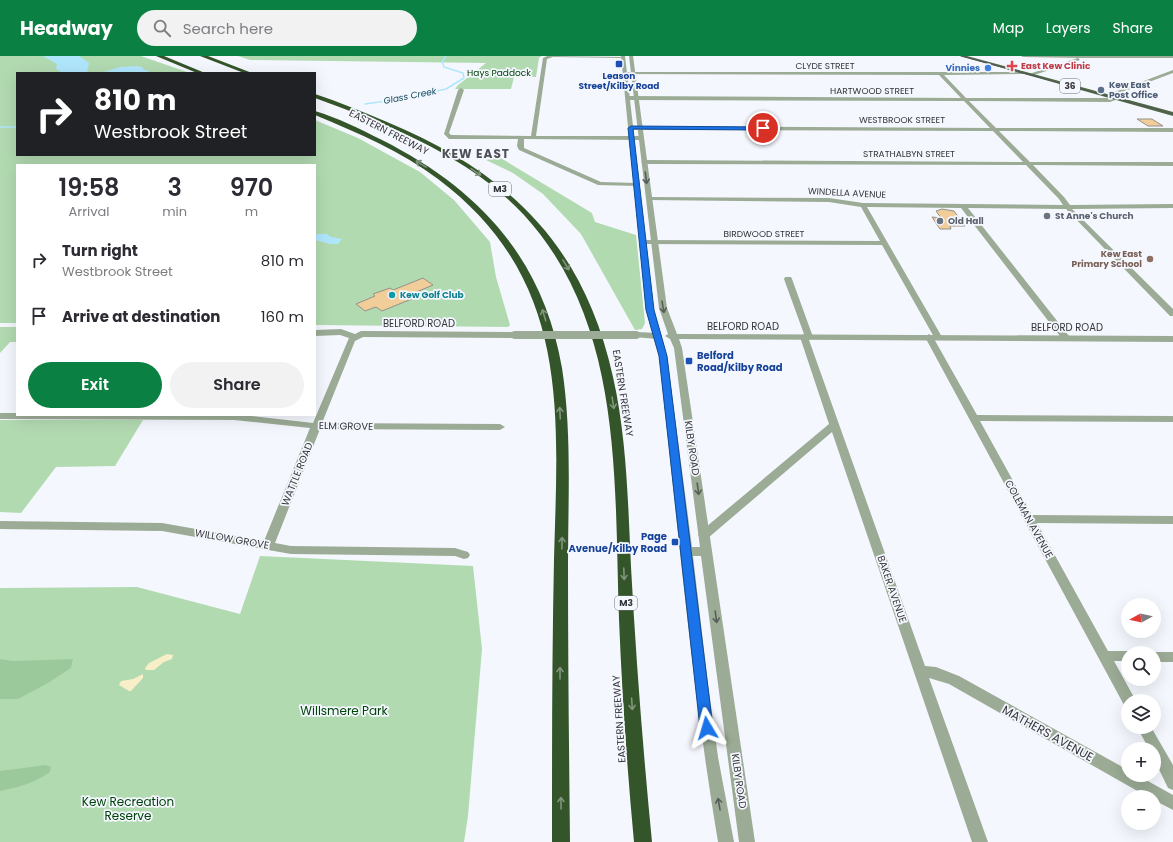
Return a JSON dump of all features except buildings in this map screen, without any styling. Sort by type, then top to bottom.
[{"type":"highway","points":[[203,56],[247,72]]},
{"type":"highway","points":[[212,56],[248,72]]},
{"type":"highway","points":[[160,57],[199,72]]},
{"type":"highway","name":"EASTERN FREEWAY","points":[[316,96],[379,120],[423,140],[462,162],[486,178],[517,204],[539,228],[560,254],[581,291],[590,312],[601,347],[614,414],[619,466],[627,630],[643,842]]},
{"type":"highway","name":"EASTERN FREEWAY","points":[[316,113],[349,126],[394,148],[428,168],[461,192],[490,220],[513,249],[535,290],[544,313],[556,367],[562,437],[560,644],[561,842]]},
{"type":"main road","name":"36","points":[[967,56],[1173,114]]},
{"type":"street","points":[[533,138],[545,57],[626,56]]},
{"type":"street","name":"KILBY ROAD","points":[[626,56],[636,133],[637,185],[650,310],[663,356],[673,429],[686,552],[710,749],[726,842]]},
{"type":"street","points":[[1023,56],[1173,57]]},
{"type":"street","points":[[1031,75],[1080,58],[1078,56]]},
{"type":"street","points":[[1162,57],[1170,56]]},
{"type":"street","points":[[1107,96],[1173,71]]},
{"type":"street","name":"CLYDE STREET","points":[[629,73],[1024,73]]},
{"type":"street","points":[[940,74],[1173,314]]},
{"type":"street","name":"WESTBROOK STREET","points":[[461,90],[446,133],[447,136],[533,138],[636,133],[994,129],[1173,130]]},
{"type":"street","name":"HARTWOOD STREET","points":[[632,98],[965,100],[1110,100],[1116,98]]},
{"type":"street","name":"KILBY ROAD","points":[[636,133],[644,162],[663,308],[678,348],[747,842]]},
{"type":"street","points":[[521,137],[521,149],[600,184],[637,185]]},
{"type":"street","name":"STRATHALBYN STREET","points":[[644,162],[1173,164]]},
{"type":"street","name":"WINDELLA AVENUE","points":[[649,199],[829,200],[862,205],[1172,207]]},
{"type":"street","name":"COLEMAN AVENUE","points":[[862,205],[885,243],[973,418],[1125,694]]},
{"type":"street","points":[[962,205],[1066,338]]},
{"type":"street","name":"BIRDWOOD STREET","points":[[643,242],[885,243]]},
{"type":"street","name":"BAKER AVENUE","points":[[788,279],[834,424],[980,842]]},
{"type":"street","name":"BELFORD ROAD","points":[[316,333],[341,332],[355,337],[367,334],[1173,339]]},
{"type":"street","name":"WATTLE ROAD","points":[[268,546],[348,343],[355,337]]},
{"type":"street","name":"ELM GROVE","points":[[0,416],[234,418],[316,426],[500,427]]},
{"type":"street","points":[[973,418],[1173,419]]},
{"type":"street","points":[[704,535],[834,424]]},
{"type":"street","points":[[673,429],[689,429]]},
{"type":"street","points":[[1030,519],[1173,520]]},
{"type":"street","name":"WILLOW GROVE","points":[[0,525],[162,527],[291,550],[456,552],[464,555]]},
{"type":"street","points":[[686,552],[706,552]]},
{"type":"street","points":[[1104,656],[1121,656]]},
{"type":"street","points":[[1161,657],[1173,657]]},
{"type":"street","name":"MATHERS AVENUE","points":[[921,671],[936,673],[954,680],[1173,803]]},
{"type":"street","points":[[1148,734],[1168,770],[1173,783]]},
{"type":"green space","name":"Kew Golf Club","points":[[0,56],[141,56],[187,72],[16,72],[16,156],[316,156],[316,120],[358,138],[420,172],[454,200],[490,242],[496,277],[510,325],[508,327],[316,325],[316,164],[16,164],[16,323],[0,323]]},
{"type":"green space","name":"Hays Paddock","points":[[238,56],[542,56],[539,58],[536,77],[514,77],[511,89],[455,89],[486,63],[250,60]]},
{"type":"green space","points":[[499,157],[592,213],[595,222],[636,235],[645,323],[642,329],[635,330],[581,234],[543,194],[513,173],[486,160]]},
{"type":"green space","points":[[0,327],[16,327],[16,342],[10,342],[0,353]]},
{"type":"green space","points":[[0,420],[143,420],[115,466],[56,467],[21,513],[0,512]]},
{"type":"green space","name":"Willsmere Park","points":[[260,556],[473,566],[482,649],[468,816],[464,842],[0,842],[0,588],[137,587],[240,614]]},
{"type":"green space","points":[[0,659],[13,661],[73,659],[71,668],[48,683],[18,699],[0,699]]},
{"type":"green space","points":[[46,765],[51,767],[50,772],[39,779],[14,788],[0,791],[0,771]]},
{"type":"sand","points":[[167,654],[173,655],[172,659],[164,662],[154,670],[146,670],[145,668],[149,663]]},
{"type":"sand","points":[[143,674],[143,678],[131,691],[119,685],[121,681],[133,679]]},
{"type":"water","points":[[43,56],[79,56],[89,63],[87,72],[61,72],[56,69],[57,64]]},
{"type":"water","points":[[136,66],[142,67],[143,69],[150,72],[104,72],[120,67]]},
{"type":"water","points":[[316,234],[327,234],[331,237],[342,239],[338,244],[330,244],[316,240]]},
{"type":"waterway","name":"Glass Creek","points":[[365,104],[406,98],[446,89],[464,78],[463,73],[444,67],[442,62],[446,56]]},
{"type":"waterway","name":"Glass Creek","points":[[0,127],[16,127]]},
{"type":"tram line","points":[[961,56],[1173,114]]},
{"type":"place","name":"Leason Street/Kilby Road","points":[[619,64]]},
{"type":"place","name":"East Kew Clinic","points":[[1012,66]]},
{"type":"place","name":"Vinnies","points":[[988,68]]},
{"type":"place","name":"Kew East Post Office","points":[[1101,90]]},
{"type":"place","name":"St Anne's Church","points":[[1047,216]]},
{"type":"place","name":"Old Hall","points":[[940,221]]},
{"type":"place","name":"Kew East Primary School","points":[[1150,259]]},
{"type":"place","name":"Kew Golf Club","points":[[392,295]]},
{"type":"place","name":"Belford Road/Kilby Road","points":[[689,361]]},
{"type":"place","name":"Page Avenue/Kilby Road","points":[[675,542]]},
{"type":"district","name":"KEW EAST","points":[[476,153]]},
{"type":"route","points":[[707,728],[694,625],[684,522],[663,356],[661,344],[650,310],[631,128],[763,128]]},
{"type":"park label","name":"Kew Recreation Reserve","points":[[128,808]]}]
